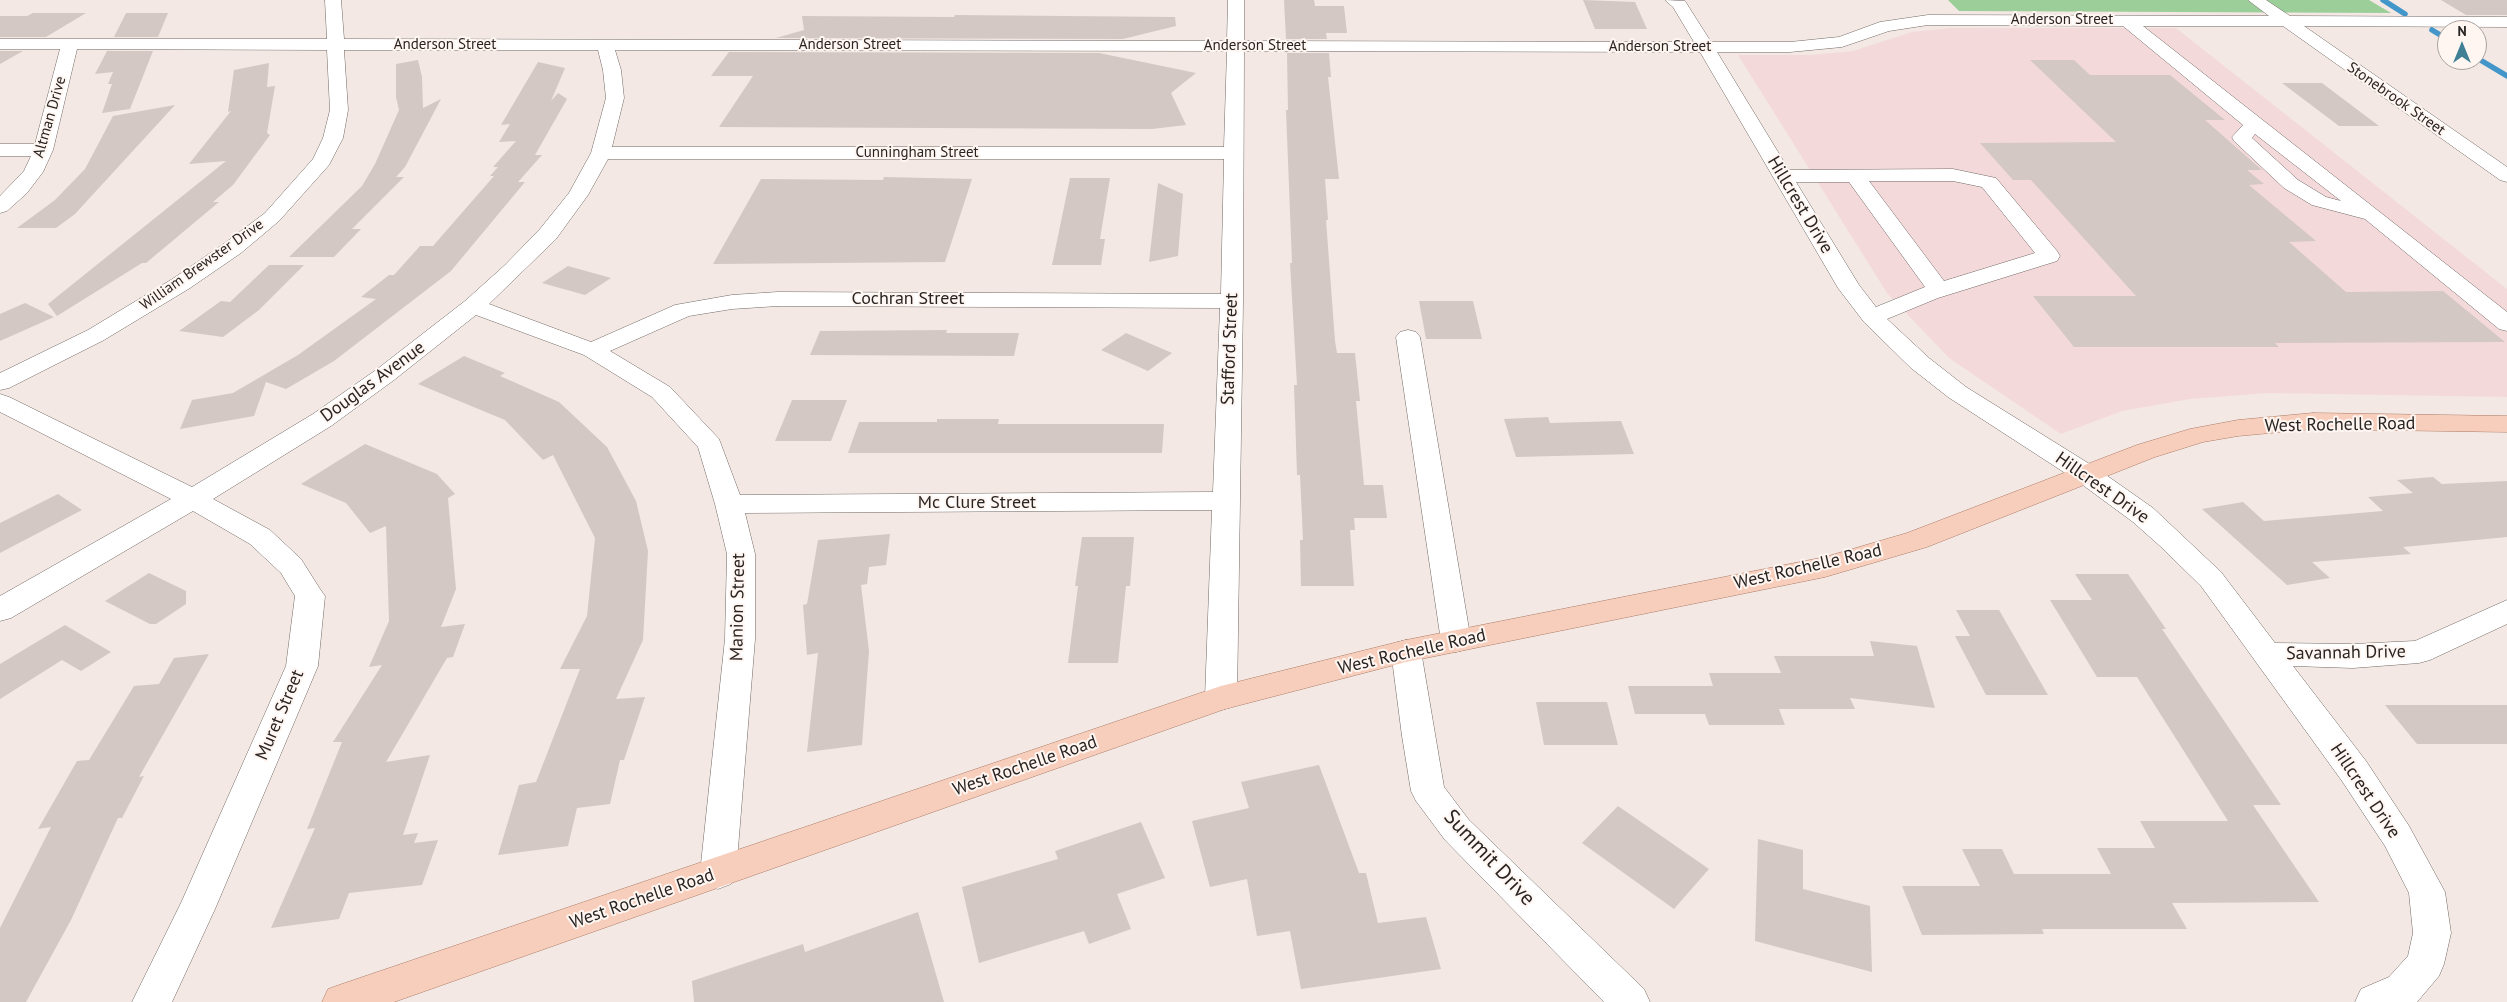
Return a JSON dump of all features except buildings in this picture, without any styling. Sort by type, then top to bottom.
[{"type":"main road","name":"West Rochelle Road","points":[[342,1002],[1221,698],[1406,651],[1825,567],[1917,540],[2146,451],[2199,435],[2238,428],[2312,421],[2507,424]]},
{"type":"street","name":"William Brewster Drive","points":[[0,382],[96,335],[139,310],[233,248],[272,216],[322,161],[333,138],[339,110],[333,0]]},
{"type":"street","name":"Stafford Street","points":[[1221,698],[1232,301],[1236,0]]},
{"type":"street","name":"Hillcrest Drive","points":[[1673,0],[1679,4],[1706,47],[1849,288],[1872,317],[1920,363],[1957,392],[2086,474],[2143,515],[2211,579],[2354,771],[2397,836],[2427,892],[2432,933],[2425,964],[2403,990],[2375,1002]]},
{"type":"street","name":"Stonebrook Street","points":[[2256,0],[2507,176]]},
{"type":"street","points":[[1939,7],[1952,20]]},
{"type":"street","name":"Anderson Street","points":[[0,44],[1706,47],[1811,46],[1842,42],[1898,24],[1952,20],[2507,22]]},
{"type":"street","points":[[2126,20],[2254,124],[2242,137],[2244,141],[2291,184],[2319,201],[2374,216],[2507,324]]},
{"type":"street","name":"Altman Drive","points":[[0,207],[20,189],[33,172],[43,150],[70,44]]},
{"type":"street","name":"Douglas Avenue","points":[[0,610],[193,499],[322,420],[385,375],[473,306],[513,270],[548,234],[578,195],[601,152],[614,98],[612,70],[605,45]]},
{"type":"street","points":[[0,150],[43,150]]},
{"type":"street","name":"Cunningham Street","points":[[601,152],[1234,153]]},
{"type":"street","points":[[1783,176],[1953,175],[1989,182],[2049,256],[1939,290],[1872,317]]},
{"type":"street","points":[[1855,176],[1939,290]]},
{"type":"street","name":"Cochran Street","points":[[592,350],[683,310],[732,302],[778,299],[1232,301]]},
{"type":"street","name":"Manion Street","points":[[473,306],[592,350],[661,392],[710,445],[729,504],[741,554],[740,639],[718,873]]},
{"type":"street","points":[[1408,337],[1456,641]]},
{"type":"street","name":"Muret Street","points":[[0,402],[193,499],[260,537],[291,566],[310,596],[302,666],[197,908],[152,1002]]},
{"type":"street","name":"Mc Clure Street","points":[[729,504],[1226,502]]},
{"type":"street","name":"Savannah Drive","points":[[2266,654],[2353,656],[2419,652],[2507,611]]},
{"type":"street","name":"Summit Drive","points":[[1406,651],[1428,791],[1457,830],[1630,1002]]},
{"type":"shaded area","points":[[1951,28],[2176,28],[2507,289],[2507,397],[2268,393],[2190,399],[2122,411],[2061,434],[1949,358],[1887,293],[1738,55],[1810,55],[1853,51],[1912,32]]},
{"type":"green space","points":[[1948,0],[2369,0],[2391,13],[1959,11]]},
{"type":"waterway","points":[[2383,0],[2405,14]]},
{"type":"waterway","points":[[2432,30],[2437,33]]},
{"type":"waterway","points":[[2487,64],[2507,76]]}]
